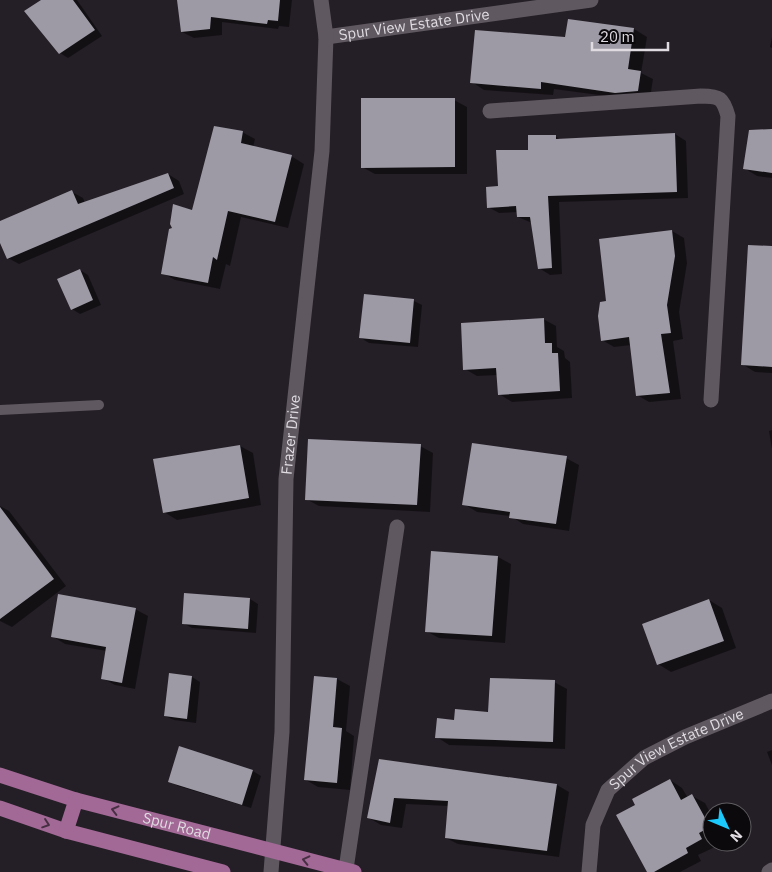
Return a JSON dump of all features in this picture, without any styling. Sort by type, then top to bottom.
[{"type":"main road","name":"Spur Road","points":[[0,775],[76,800],[168,823],[274,853],[350,871]]},
{"type":"main road","points":[[66,831],[76,800]]},
{"type":"main road","points":[[0,808],[66,831],[222,872]]},
{"type":"street","name":"Frazer Drive","points":[[271,872],[274,853],[282,732],[286,479],[322,151],[326,37],[321,0]]},
{"type":"street","name":"Spur View Estate Drive","points":[[326,37],[591,0]]},
{"type":"street","points":[[490,111],[701,96],[716,96],[725,103],[728,116],[711,400]]},
{"type":"street","points":[[350,871],[397,527]]},
{"type":"street","name":"Spur View Estate Drive","points":[[589,872],[593,826],[608,790],[644,758],[685,737],[772,701]]},
{"type":"lane","points":[[0,410],[99,405]]},
{"type":"building","points":[[41,0],[73,0],[95,30],[59,54],[24,11]]},
{"type":"building","points":[[177,0],[280,0],[278,21],[268,20],[267,24],[211,17],[210,29],[181,32]]},
{"type":"building","points":[[568,19],[634,28],[628,69],[641,71],[638,91],[615,93],[541,82],[541,89],[470,83],[475,30],[565,37]]},
{"type":"building","points":[[361,98],[455,98],[455,167],[361,168]]},
{"type":"building","points":[[214,126],[243,131],[241,143],[292,155],[275,222],[228,211],[217,260],[213,257],[208,283],[161,274],[169,229],[172,228],[170,224],[173,204],[192,210]]},
{"type":"building","points":[[772,129],[772,173],[743,169],[749,130]]},
{"type":"building","points":[[675,133],[677,192],[548,196],[552,268],[538,269],[530,217],[517,217],[516,206],[487,208],[486,187],[498,186],[496,150],[528,150],[528,135],[556,135],[556,139]]},
{"type":"building","points":[[168,173],[174,188],[7,259],[0,243],[0,221],[72,190],[78,204]]},
{"type":"building","points":[[672,230],[675,256],[667,305],[671,333],[661,334],[670,393],[636,396],[629,337],[601,341],[598,316],[600,302],[606,301],[599,239]]},
{"type":"building","points":[[748,245],[772,246],[772,367],[741,365]]},
{"type":"building","points":[[80,269],[93,300],[71,310],[57,279]]},
{"type":"building","points":[[364,294],[414,299],[410,343],[359,338]]},
{"type":"building","points":[[544,318],[545,343],[552,343],[552,353],[558,353],[560,391],[498,395],[496,368],[463,370],[461,323]]},
{"type":"building","points":[[308,439],[421,444],[417,505],[305,500]]},
{"type":"building","points":[[472,443],[567,456],[556,524],[509,518],[510,512],[462,505]]},
{"type":"building","points":[[240,445],[249,498],[163,513],[153,459]]},
{"type":"building","points":[[0,507],[54,579],[0,619]]},
{"type":"building","points":[[431,551],[498,556],[492,636],[425,632]]},
{"type":"building","points":[[184,593],[250,598],[248,629],[182,624]]},
{"type":"building","points":[[58,594],[136,608],[122,683],[101,679],[106,647],[51,637]]},
{"type":"building","points":[[709,599],[724,641],[657,665],[642,624]]},
{"type":"building","points":[[169,673],[192,676],[187,719],[164,716]]},
{"type":"building","points":[[314,676],[337,678],[333,727],[342,728],[337,783],[304,780]]},
{"type":"building","points":[[490,678],[555,680],[553,742],[435,738],[437,718],[454,720],[455,709],[488,712]]},
{"type":"building","points":[[179,746],[253,770],[242,805],[168,782]]},
{"type":"building","points":[[379,759],[557,784],[547,851],[445,838],[448,801],[394,798],[390,823],[367,818]]},
{"type":"building","points":[[670,779],[681,800],[692,794],[702,812],[702,831],[699,833],[702,839],[686,848],[688,853],[654,872],[647,872],[616,815],[635,805],[632,799]]}]
